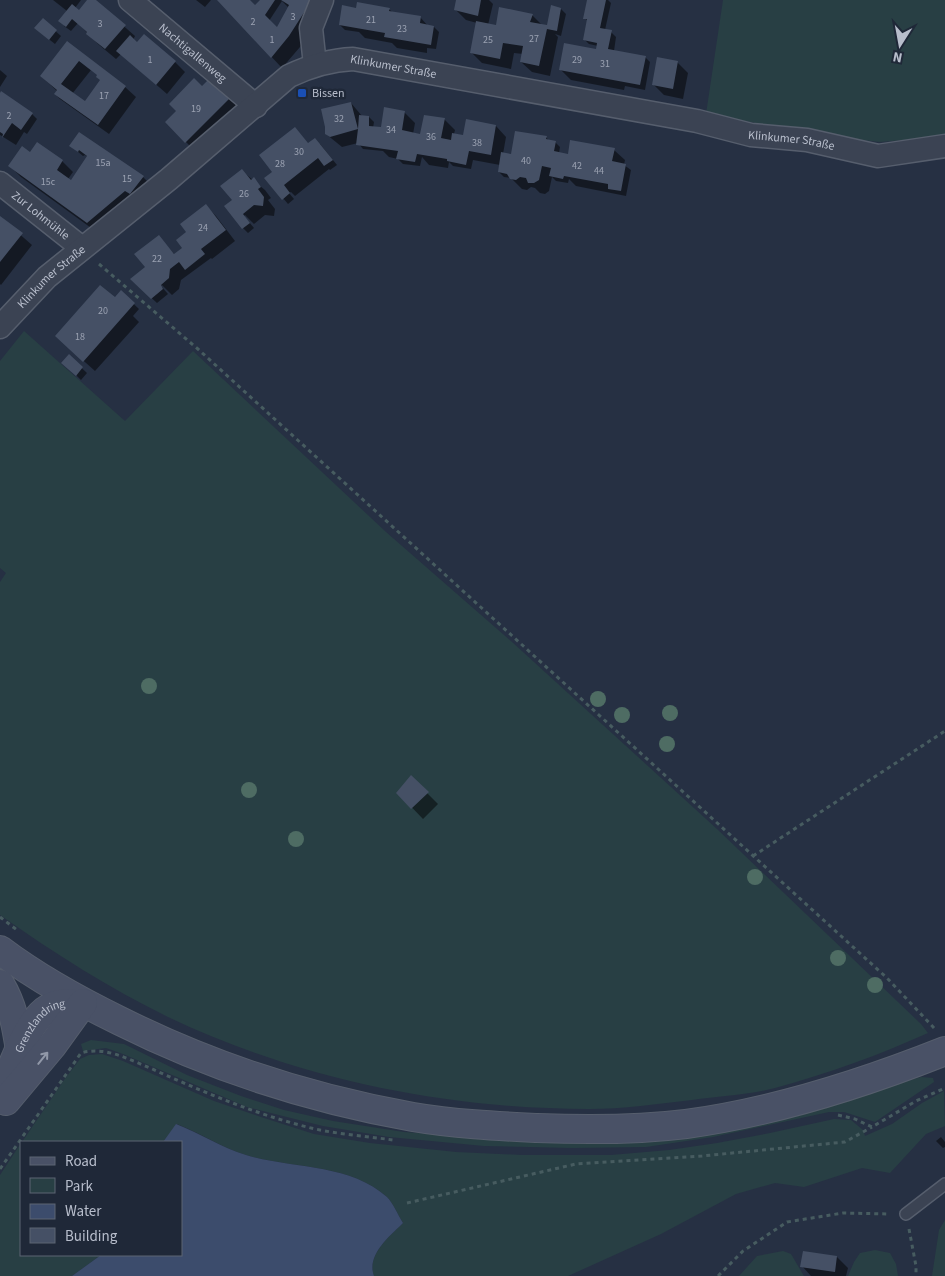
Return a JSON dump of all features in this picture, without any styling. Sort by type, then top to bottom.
[{"type":"main road","name":"Grenzlandring","points":[[0,950],[36,975],[83,1003]]},
{"type":"main road","points":[[0,984],[12,1009],[20,1050]]},
{"type":"main road","points":[[83,1003],[149,1036],[200,1057],[274,1083],[336,1101],[415,1117],[486,1126],[566,1129],[633,1128],[696,1122],[740,1115],[824,1094],[890,1073],[942,1043]]},
{"type":"main road","name":"Grenzlandring","points":[[0,1098],[20,1050],[39,1014],[59,1004],[83,1003]]},
{"type":"main road","name":"Grenzlandring","points":[[0,1108],[52,1046],[83,1003]]},
{"type":"street","name":"Nachtigallenweg","points":[[130,0],[256,106]]},
{"type":"street","points":[[315,66],[311,28],[322,0]]},
{"type":"street","name":"Klinkumer Straße","points":[[0,328],[47,277],[169,179],[289,76],[333,60],[354,59],[697,121],[751,135],[807,140],[878,156],[945,146]]},
{"type":"street","name":"Zur Lohmühle","points":[[0,183],[82,248]]},
{"type":"lane","points":[[906,1214],[945,1184]]},
{"type":"path","points":[[82,248],[198,350],[887,978],[942,1043]]},
{"type":"path","points":[[753,856],[945,731]]},
{"type":"path","points":[[0,917],[24,934]]},
{"type":"path","points":[[407,1204],[576,1164],[702,1156],[845,1142],[872,1127]]},
{"type":"path","points":[[718,1276],[743,1251],[788,1222],[843,1213],[906,1214],[916,1266],[916,1276]]},
{"type":"green space","points":[[723,0],[945,0],[945,137],[880,142],[833,137],[706,114]]},
{"type":"green space","points":[[24,331],[125,421],[193,351],[386,532],[512,642],[717,829],[921,1024],[928,1033],[833,1070],[794,1083],[754,1092],[653,1105],[602,1109],[535,1108],[481,1103],[373,1086],[268,1058],[218,1039],[168,1017],[124,994],[61,956],[0,915],[0,582],[6,573],[0,568],[0,361]]},
{"type":"green space","points":[[91,1040],[124,1044],[187,1075],[284,1110],[333,1121],[404,1132],[502,1139],[869,1092],[921,1077],[933,1078],[934,1082],[875,1122],[844,1112],[829,1112],[713,1137],[646,1147],[484,1146],[389,1137],[323,1126],[247,1107],[106,1048],[83,1051],[81,1044]]},
{"type":"green space","points":[[102,1054],[123,1061],[214,1101],[314,1134],[370,1143],[456,1152],[522,1155],[611,1155],[669,1150],[717,1143],[834,1119],[851,1120],[863,1130],[865,1136],[892,1124],[922,1103],[944,1091],[945,1126],[926,1134],[890,1173],[862,1168],[804,1187],[775,1183],[736,1194],[661,1234],[568,1276],[374,1276],[372,1268],[376,1253],[403,1223],[387,1197],[372,1186],[355,1178],[338,1172],[246,1155],[177,1124],[164,1141],[23,1141],[80,1059],[89,1055]]},
{"type":"green space","points":[[20,1145],[20,1256],[100,1256],[72,1276],[0,1276],[0,1175]]},
{"type":"green space","points":[[945,1220],[945,1276],[932,1276],[939,1230]]},
{"type":"green space","points":[[875,1250],[890,1253],[896,1264],[898,1276],[848,1276],[860,1253]]},
{"type":"green space","points":[[783,1251],[791,1254],[804,1276],[739,1276],[757,1256]]},
{"type":"water","points":[[176,1124],[246,1155],[338,1172],[372,1186],[387,1197],[403,1223],[376,1253],[372,1268],[374,1276],[72,1276],[100,1256],[182,1256],[182,1141],[164,1141]]},
{"type":"building","points":[[87,0],[96,0],[126,25],[105,49],[86,34],[87,32],[72,19],[66,27],[58,21],[72,4],[79,10]]},
{"type":"building","points":[[217,0],[250,0],[255,5],[260,0],[275,0],[265,15],[277,27],[289,5],[281,0],[312,0],[289,36],[271,58]]},
{"type":"building","points":[[456,0],[481,0],[478,16],[454,10]]},
{"type":"building","points":[[587,0],[606,0],[600,28],[612,30],[608,49],[646,56],[640,85],[559,70],[564,43],[596,49],[597,43],[583,40],[587,19],[583,19]]},
{"type":"building","points":[[357,2],[390,8],[389,11],[421,16],[420,23],[434,26],[431,45],[384,37],[385,33],[339,25],[342,5],[356,8]]},
{"type":"building","points":[[551,5],[561,8],[557,31],[547,29],[539,66],[520,62],[523,46],[503,43],[500,59],[470,53],[476,21],[496,25],[499,7],[533,14],[530,22],[547,25]]},
{"type":"building","points":[[43,18],[57,30],[49,40],[34,28]]},
{"type":"building","points":[[144,34],[176,61],[156,85],[116,51],[130,35],[137,42]]},
{"type":"building","points":[[67,41],[126,86],[98,125],[54,94],[57,90],[40,76]],"holes":[[[79,61],[97,75],[96,77],[100,80],[85,101],[61,84]]]},
{"type":"building","points":[[657,57],[678,61],[673,89],[652,85]]},
{"type":"building","points":[[212,76],[232,96],[185,143],[165,122],[176,111],[169,104],[194,78],[202,86]]},
{"type":"building","points":[[1,91],[33,113],[21,130],[12,123],[2,138],[3,134],[0,132]]},
{"type":"building","points":[[351,102],[358,129],[330,137],[325,134],[321,109]]},
{"type":"building","points":[[384,107],[405,111],[402,130],[420,134],[424,115],[445,118],[441,138],[451,140],[452,133],[463,135],[466,119],[496,125],[491,155],[469,151],[466,165],[447,161],[447,159],[417,154],[415,162],[396,159],[398,151],[356,145],[359,115],[369,116],[369,126],[381,127]]},
{"type":"building","points":[[295,127],[308,143],[315,138],[333,160],[324,166],[318,158],[284,185],[290,193],[282,200],[264,178],[272,172],[259,155]]},
{"type":"building","points":[[515,131],[547,136],[546,139],[556,141],[554,151],[568,154],[570,140],[615,148],[612,161],[626,164],[621,191],[608,189],[608,184],[564,176],[563,179],[549,176],[551,168],[542,166],[539,180],[534,183],[528,183],[526,178],[520,177],[516,180],[510,179],[507,174],[498,172],[501,152],[511,154]]},
{"type":"building","points":[[79,132],[144,176],[130,194],[125,191],[87,223],[8,166],[22,146],[30,152],[37,142],[63,160],[57,170],[71,180],[87,156],[69,146]]},
{"type":"building","points":[[242,169],[251,180],[254,177],[261,187],[258,189],[264,197],[263,206],[254,205],[243,214],[250,223],[242,229],[224,206],[232,200],[220,186]]},
{"type":"building","points":[[206,204],[226,230],[201,249],[205,254],[185,270],[179,262],[170,269],[169,278],[161,285],[163,289],[151,299],[130,279],[145,267],[134,254],[159,235],[174,254],[182,248],[176,240],[186,232],[180,224]]},
{"type":"building","points":[[0,216],[23,233],[0,262]]},
{"type":"building","points":[[100,285],[115,297],[121,290],[135,303],[83,362],[55,336]]},
{"type":"building","points":[[69,354],[83,367],[76,376],[61,363]]},
{"type":"building","points":[[411,775],[429,792],[411,809],[396,793]]},
{"type":"building","points":[[803,1251],[837,1256],[835,1272],[800,1267]]},
{"type":"place","name":"Bissen","points":[[302,93]]}]
